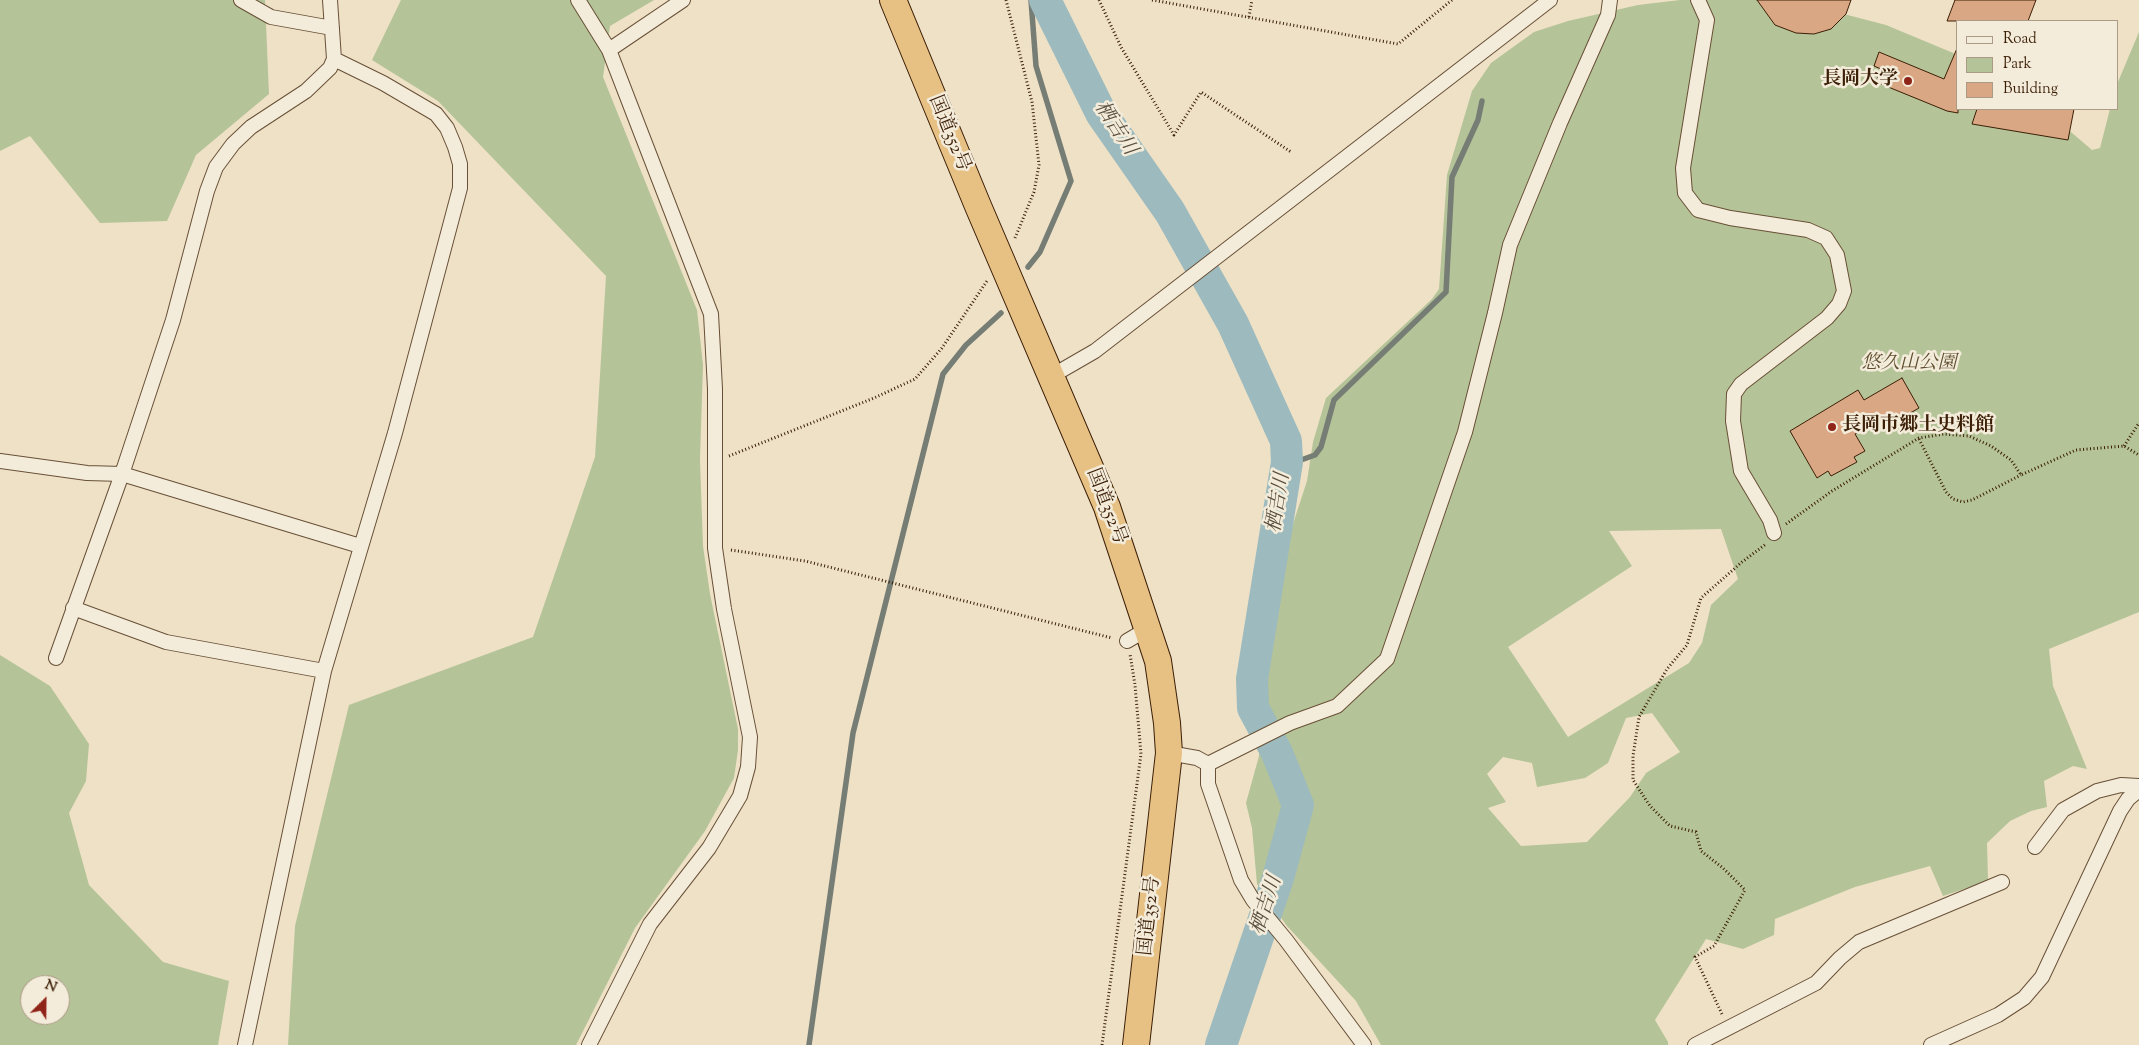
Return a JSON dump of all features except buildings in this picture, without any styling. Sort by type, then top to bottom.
[{"type":"highway","name":"国道352号","points":[[893,0],[1050,377],[1107,507],[1138,635],[1158,661],[1167,723],[1169,753],[1136,1045]]},
{"type":"street","points":[[241,0],[271,17],[332,28]]},
{"type":"street","points":[[56,658],[122,474],[173,320],[206,191],[216,167],[233,144],[251,127],[306,91],[330,68],[334,59],[330,0]]},
{"type":"street","points":[[578,0],[609,50],[711,314],[715,389],[715,548],[724,609],[750,737],[748,767],[740,796],[709,848],[650,924],[589,1045]]},
{"type":"street","points":[[609,50],[683,0]]},
{"type":"street","points":[[1050,377],[1095,351],[1550,0]]},
{"type":"street","points":[[1208,764],[1290,723],[1337,706],[1387,659],[1465,432],[1496,313],[1510,245],[1560,123],[1608,15],[1610,0]]},
{"type":"street","points":[[1698,0],[1707,20],[1682,168],[1685,193],[1698,210],[1730,218],[1808,230],[1826,238],[1837,255],[1844,291],[1839,304],[1827,318],[1741,384],[1734,394],[1733,421],[1741,471],[1770,520],[1774,533]]},
{"type":"street","points":[[245,1045],[324,671],[398,424],[456,206],[461,174],[455,147],[447,128],[436,114],[383,83],[334,59]]},
{"type":"street","points":[[0,461],[87,473],[122,474],[360,546]]},
{"type":"street","points":[[73,608],[166,642],[324,671]]},
{"type":"street","points":[[1169,753],[1197,758],[1208,764]]},
{"type":"street","points":[[1208,764],[1208,784],[1241,880],[1253,900],[1286,940],[1364,1045]]},
{"type":"street","points":[[2035,847],[2063,810],[2097,791],[2121,785],[2139,786]]},
{"type":"street","points":[[1931,1045],[1998,1015],[2024,998],[2042,977],[2120,811],[2128,799],[2139,790]]},
{"type":"street","points":[[1695,1045],[1816,983],[1840,958],[1859,942],[2002,882]]},
{"type":"path","points":[[714,462],[874,398],[915,379],[942,348],[989,278],[1004,263],[1034,192],[1039,165],[1032,102],[1006,0]]},
{"type":"path","points":[[1099,0],[1121,48],[1174,135],[1201,92],[1291,152]]},
{"type":"path","points":[[1152,0],[1398,44],[1452,0]]},
{"type":"path","points":[[1248,17],[1252,0]]},
{"type":"path","points":[[2124,446],[2139,423]]},
{"type":"path","points":[[1729,1028],[1695,957],[1714,946],[1745,890],[1723,868],[1701,851],[1696,832],[1670,826],[1650,806],[1634,780],[1633,756],[1639,716],[1667,669],[1687,645],[1701,598],[1742,562],[1765,547],[1774,533],[1832,491],[1919,438],[1944,434],[1969,436],[1992,446],[2010,460],[2021,474]]},
{"type":"path","points":[[1919,438],[1946,492],[1952,499],[1963,502],[1972,500],[2021,474],[2076,450],[2124,446],[2139,455]]},
{"type":"path","points":[[715,548],[751,551],[805,561],[1138,635],[1135,685],[1142,754],[1102,1045]]},
{"type":"green space","points":[[0,0],[265,0],[269,94],[196,155],[167,221],[100,223],[30,136],[0,151]]},
{"type":"green space","points":[[401,0],[654,0],[610,26],[603,77],[697,310],[703,365],[700,460],[703,546],[710,594],[738,729],[738,750],[734,778],[705,831],[635,928],[576,1045],[288,1045],[295,926],[349,705],[533,637],[595,457],[606,276],[438,101],[372,60]]},
{"type":"green space","name":"悠久山公園","points":[[1680,0],[1759,0],[1817,7],[1886,25],[1956,54],[1956,110],[2045,110],[2092,150],[2100,148],[2110,110],[2119,110],[2119,80],[2139,32],[2139,612],[2049,649],[2053,686],[2087,769],[2073,766],[2044,781],[2047,807],[2031,811],[2010,821],[1987,843],[1988,881],[1943,896],[1930,866],[1855,887],[1775,919],[1774,935],[1743,949],[1706,939],[1655,1020],[1668,1045],[1381,1045],[1356,1001],[1287,926],[1257,884],[1252,828],[1246,803],[1259,756],[1264,695],[1268,682],[1265,666],[1275,612],[1276,581],[1286,559],[1291,530],[1307,481],[1313,442],[1326,398],[1432,299],[1439,289],[1447,175],[1472,91],[1491,63],[1534,32],[1568,21],[1638,5]],"holes":[[[1721,529],[1738,579],[1711,605],[1702,643],[1689,663],[1568,737],[1508,647],[1632,566],[1609,531]],[[1652,713],[1680,752],[1646,773],[1630,797],[1587,842],[1521,846],[1488,808],[1506,802],[1487,774],[1503,757],[1532,763],[1537,787],[1585,778],[1608,763],[1626,718]]]},
{"type":"green space","points":[[0,655],[50,686],[89,744],[86,781],[69,813],[89,885],[163,962],[229,981],[218,1045],[0,1045]]},
{"type":"waterway","points":[[1028,267],[1040,252],[1071,181],[1036,66],[1031,0]]},
{"type":"waterway","name":"栖吉川","points":[[1045,0],[1101,113],[1170,212],[1233,324],[1286,441],[1287,462],[1252,679],[1253,708],[1277,753],[1298,805],[1278,878],[1221,1045]]},
{"type":"waterway","points":[[1287,462],[1315,455],[1321,447],[1334,400],[1446,292],[1452,177],[1478,120],[1482,101]]},
{"type":"waterway","points":[[809,1045],[853,733],[943,374],[966,345],[1001,313]]},
{"type":"place","name":"長岡大学","points":[[1908,81]]},
{"type":"place","name":"長岡市郷土史料館","points":[[1832,427]]}]
